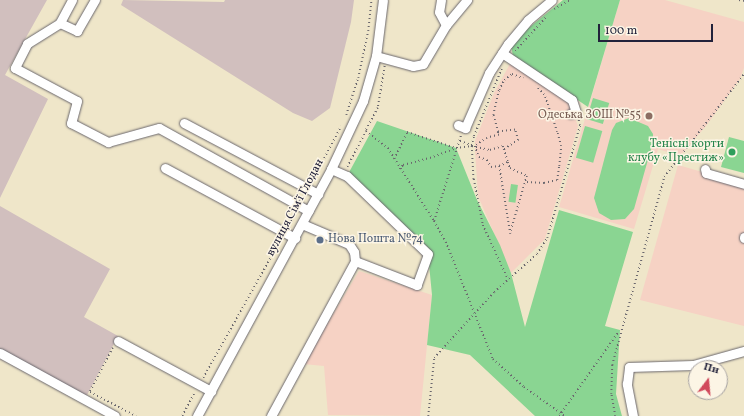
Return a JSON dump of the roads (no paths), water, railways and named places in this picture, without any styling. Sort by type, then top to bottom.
[{"type":"street","points":[[72,0],[60,23],[28,44],[15,68],[77,101],[71,123],[108,142],[159,128],[309,211]]},
{"type":"street","points":[[60,23],[77,31],[95,0]]},
{"type":"street","name":"вулиця Сім'ї Глодан","points":[[197,416],[295,238],[331,169],[363,101],[376,56],[383,0]]},
{"type":"street","points":[[441,0],[438,12],[446,25]]},
{"type":"street","points":[[376,56],[414,66],[423,64],[446,25],[467,0]]},
{"type":"street","points":[[458,125],[464,128],[489,73],[502,53],[528,20],[552,0]]},
{"type":"street","points":[[502,53],[572,100],[573,113]]},
{"type":"street","points":[[184,123],[318,194]]},
{"type":"street","points":[[165,168],[295,238]]},
{"type":"street","points":[[331,169],[343,174],[428,254],[417,285],[355,261]]},
{"type":"street","points":[[705,169],[706,173],[744,184]]},
{"type":"street","points":[[271,416],[355,261],[354,252],[349,244],[302,224]]},
{"type":"street","points":[[116,344],[211,391]]},
{"type":"street","points":[[633,416],[627,384],[629,367],[693,365],[744,351]]},
{"type":"street","points":[[0,353],[115,416]]},
{"type":"place","name":"Одеська ЗОШ №55","points":[[649,116]]},
{"type":"place","name":"Тенісні корти клубу «Престиж»","points":[[732,152]]},
{"type":"place","name":"Нова Пошта №74","points":[[320,240]]}]
